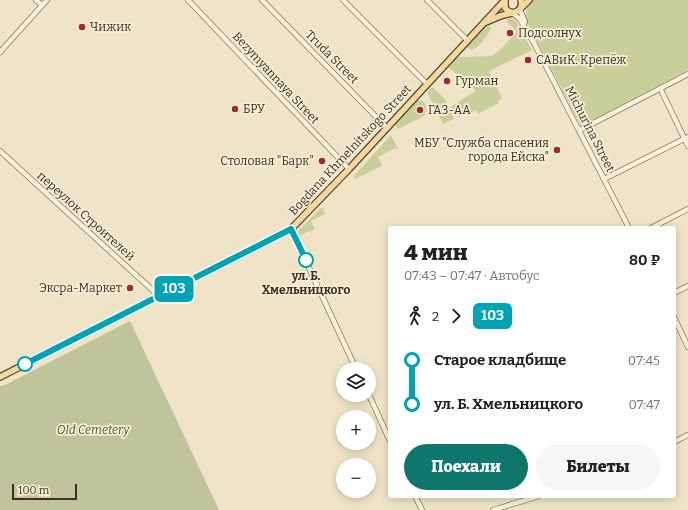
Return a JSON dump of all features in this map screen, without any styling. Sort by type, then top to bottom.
[{"type":"main road","name":"Bogdana Khmelnitskogo Street","points":[[0,377],[291,229],[349,169],[505,0]]},
{"type":"main road","points":[[505,0],[504,4],[506,9],[512,13]]},
{"type":"main road","points":[[520,0],[522,4],[520,10]]},
{"type":"main road","points":[[520,10],[529,0]]},
{"type":"main road","name":"Bogdana Khmelnitskogo Street","points":[[484,22],[520,10]]},
{"type":"street","points":[[36,0],[42,5]]},
{"type":"street","points":[[0,52],[47,0]]},
{"type":"street","name":"Bezymyannaya Street","points":[[188,0],[349,169]]},
{"type":"street","name":"Truda Street","points":[[262,0],[387,128]]},
{"type":"street","points":[[343,0],[427,84]]},
{"type":"street","points":[[427,0],[468,40]]},
{"type":"street","name":"Michurina Street","points":[[520,10],[532,38],[628,226]]},
{"type":"street","name":"Michurina Street","points":[[512,13],[519,18],[532,38]]},
{"type":"street","points":[[580,130],[688,74]]},
{"type":"street","points":[[660,88],[686,138],[688,146]]},
{"type":"street","points":[[604,179],[686,138]]},
{"type":"street","name":"переулок Строителей","points":[[0,151],[159,296]]},
{"type":"street","points":[[655,226],[688,209]]},
{"type":"street","points":[[291,229],[353,362]]},
{"type":"street","points":[[676,292],[688,286]]},
{"type":"street","points":[[676,321],[688,347]]},
{"type":"street","points":[[371,402],[388,437]]},
{"type":"street","points":[[676,441],[688,435]]},
{"type":"street","points":[[417,498],[422,510]]},
{"type":"street","points":[[493,510],[532,498]]},
{"type":"green space","points":[[533,0],[688,0],[688,70],[581,126],[526,20],[527,9]]},
{"type":"green space","points":[[509,18],[515,20],[532,50],[489,71],[502,98],[498,101],[499,103],[478,114],[476,110],[467,115],[461,116],[455,116],[452,114],[454,119],[443,124],[427,92],[432,87],[444,98],[451,111],[451,107],[476,91],[447,66],[454,59],[460,57],[491,56],[498,52],[517,32],[506,21]]},
{"type":"green space","points":[[489,26],[491,28],[490,30],[479,46],[473,49],[467,48],[467,46],[486,27]]},
{"type":"green space","points":[[416,100],[423,101],[426,106],[424,116],[398,129],[393,123]]},
{"type":"green space","points":[[391,135],[398,149],[395,148],[378,157],[382,166],[355,179],[354,176]]},
{"type":"green space","points":[[321,208],[323,208],[325,214],[311,221],[315,229],[298,236],[298,231]]},
{"type":"green space","name":"Old Cemetery","points":[[130,321],[219,510],[0,510],[0,386],[5,385]]},
{"type":"bus line","name":"103","points":[[25,364],[291,229],[306,260]]},
{"type":"place","name":"Чижик","points":[[82,27]]},
{"type":"place","name":"Подсолнух","points":[[510,33]]},
{"type":"place","name":"САВиК. Крепёж","points":[[528,60]]},
{"type":"place","name":"Гурман","points":[[447,81]]},
{"type":"place","name":"БРУ","points":[[235,109]]},
{"type":"place","name":"ГАЗ-АА","points":[[420,110]]},
{"type":"place","name":"МБУ \"Служба спасения города Ейска\"","points":[[557,150]]},
{"type":"place","name":"Столовая \"Барк\"","points":[[322,161]]},
{"type":"place","name":"ул. Б. Хмельницкого","points":[[306,260]]},
{"type":"place","name":"Эксра-Маркет","points":[[130,288]]}]
